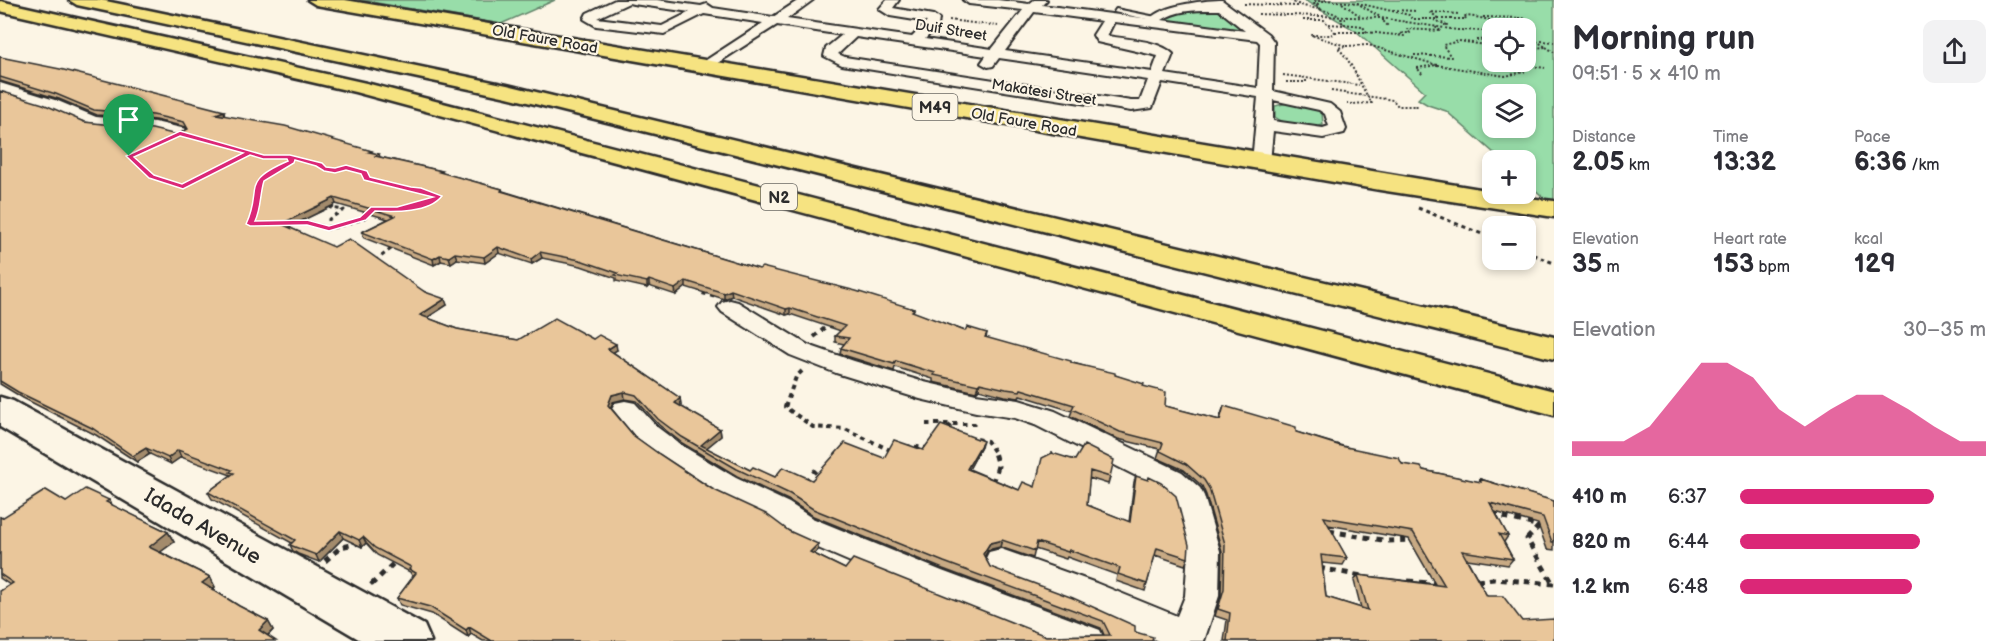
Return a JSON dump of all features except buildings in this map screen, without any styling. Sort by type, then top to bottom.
[{"type":"main road","name":"N2","points":[[76,0],[507,91],[1554,348]]},
{"type":"main road","name":"Old Faure Road","points":[[316,0],[1261,162],[1554,209]]},
{"type":"main road","name":"N2","points":[[0,6],[359,87],[1554,403]]},
{"type":"street","points":[[625,0],[591,16],[590,19],[630,27],[664,30],[722,0]]},
{"type":"street","name":"Duif Street","points":[[633,0],[1264,93],[1316,104]]},
{"type":"street","points":[[705,67],[807,0]]},
{"type":"street","points":[[893,0],[885,9],[894,13],[933,19],[934,23],[914,42]]},
{"type":"street","points":[[969,0],[1037,4],[1263,37]]},
{"type":"street","points":[[974,81],[1037,4]]},
{"type":"street","points":[[1155,21],[1163,13],[1194,7],[1223,6],[1267,42],[1265,125],[1261,162]]},
{"type":"street","name":"Makatesi Street","points":[[852,33],[831,51],[831,56],[842,61],[1137,107],[1148,104],[1164,52],[1102,39],[1100,35],[1113,14]]},
{"type":"street","points":[[0,88],[52,104],[93,122],[155,127],[180,134]]},
{"type":"street","points":[[1265,125],[1312,132],[1330,132],[1338,129],[1332,112],[1316,104]]},
{"type":"street","points":[[730,307],[776,338],[808,353],[913,388],[967,402],[1019,409],[1045,418],[1171,480],[1189,496],[1204,551],[1202,596],[1186,639],[1084,593],[1001,562]]},
{"type":"street","name":"Idada Avenue","points":[[0,410],[406,641]]},
{"type":"street","points":[[625,410],[647,434],[671,452],[725,486],[778,511],[801,527],[930,582],[1087,641]]},
{"type":"path","points":[[1290,0],[1297,6]]},
{"type":"path","points":[[1321,9],[1314,4],[1318,4],[1315,1],[1357,3],[1390,10],[1416,11]]},
{"type":"path","points":[[1342,2],[1362,17]]},
{"type":"path","points":[[1357,3],[1381,18]]},
{"type":"path","points":[[1223,6],[1297,6],[1334,12],[1340,17]]},
{"type":"path","points":[[1223,6],[1340,17],[1381,18],[1435,27],[1482,30]]},
{"type":"path","points":[[1390,10],[1401,15],[1409,15]]},
{"type":"path","points":[[1404,10],[1414,20]]},
{"type":"path","points":[[1435,27],[1447,25],[1430,12],[1458,14]]},
{"type":"path","points":[[1344,24],[1341,19],[1349,19],[1346,17]]},
{"type":"path","points":[[1477,17],[1482,18]]},
{"type":"path","points":[[1408,22],[1477,17],[1523,18]]},
{"type":"path","points":[[933,19],[1015,29]]},
{"type":"path","points":[[1388,19],[1382,20],[1389,27]]},
{"type":"path","points":[[1303,20],[1324,20],[1335,32]]},
{"type":"path","points":[[1328,24],[1362,26],[1366,32]]},
{"type":"path","points":[[1346,46],[1311,35],[1366,32],[1404,36],[1400,33],[1410,33],[1407,29],[1441,31],[1435,27]]},
{"type":"path","points":[[1477,43],[1474,40],[1482,40]]},
{"type":"path","points":[[1412,56],[1451,57],[1443,45],[1459,41],[1482,45]]},
{"type":"path","points":[[1536,41],[1554,42]]},
{"type":"path","points":[[1540,41],[1554,52]]},
{"type":"path","points":[[1316,104],[1365,105],[1372,103],[1359,85],[1354,68],[1338,48],[1346,46],[1368,45],[1437,65],[1510,77],[1524,72]]},
{"type":"path","points":[[1536,46],[1546,46]]},
{"type":"path","points":[[1423,75],[1417,68],[1437,65]]},
{"type":"path","points":[[1536,67],[1545,68]]},
{"type":"path","points":[[1265,74],[1359,85]]},
{"type":"path","points":[[1295,87],[1286,86],[1286,81],[1306,82],[1306,78]]},
{"type":"path","points":[[1329,91],[1393,100],[1398,106],[1418,106]]},
{"type":"path","points":[[329,229],[329,219],[344,210],[331,208],[347,196]]},
{"type":"path","points":[[1412,200],[1419,208],[1482,234]]},
{"type":"path","points":[[284,223],[307,222],[329,229],[363,219],[373,209],[381,209]]},
{"type":"path","points":[[370,263],[401,243]]},
{"type":"path","points":[[1536,256],[1554,263]]},
{"type":"path","points":[[695,286],[701,292],[722,300],[730,307]]},
{"type":"path","points":[[837,319],[808,353],[785,407],[813,427],[835,424],[890,450]]},
{"type":"path","points":[[948,424],[967,438],[987,441],[998,456],[1000,467],[989,490]]},
{"type":"path","points":[[885,460],[894,444],[936,448]]},
{"type":"path","points":[[778,511],[816,470]]},
{"type":"path","points":[[1488,514],[1553,529]]},
{"type":"path","points":[[1539,526],[1527,539],[1553,584]]},
{"type":"path","points":[[1319,529],[1388,541],[1407,539],[1417,541]]},
{"type":"path","points":[[1406,530],[1407,539]]},
{"type":"path","points":[[301,582],[341,547],[356,545],[363,539]]},
{"type":"path","points":[[346,607],[402,556]]},
{"type":"path","points":[[1313,567],[1370,578]]},
{"type":"path","points":[[1472,582],[1494,579],[1553,584]]},
{"type":"path","points":[[1404,581],[1450,585]]},
{"type":"green space","points":[[359,0],[555,0],[501,24]]},
{"type":"green space","points":[[1304,0],[1554,0],[1554,200],[1545,199],[1536,190],[1536,150],[1491,150],[1446,111],[1418,99],[1425,92],[1356,31]]},
{"type":"green space","points":[[1195,9],[1221,11],[1242,28],[1239,30],[1162,21],[1168,15]]},
{"type":"green space","points":[[1287,103],[1322,111],[1323,125],[1298,126],[1275,117],[1275,106]]},
{"type":"route","points":[[129,156],[151,177],[183,186],[250,153],[263,157],[290,157],[291,162],[260,180],[255,197],[255,212],[250,224],[307,222],[329,229],[363,219],[373,209],[414,206],[434,201],[438,196],[418,189],[411,190],[367,178],[364,172],[346,167],[335,171],[324,169],[319,164],[290,157],[263,157],[233,147],[180,134],[129,156]]}]
